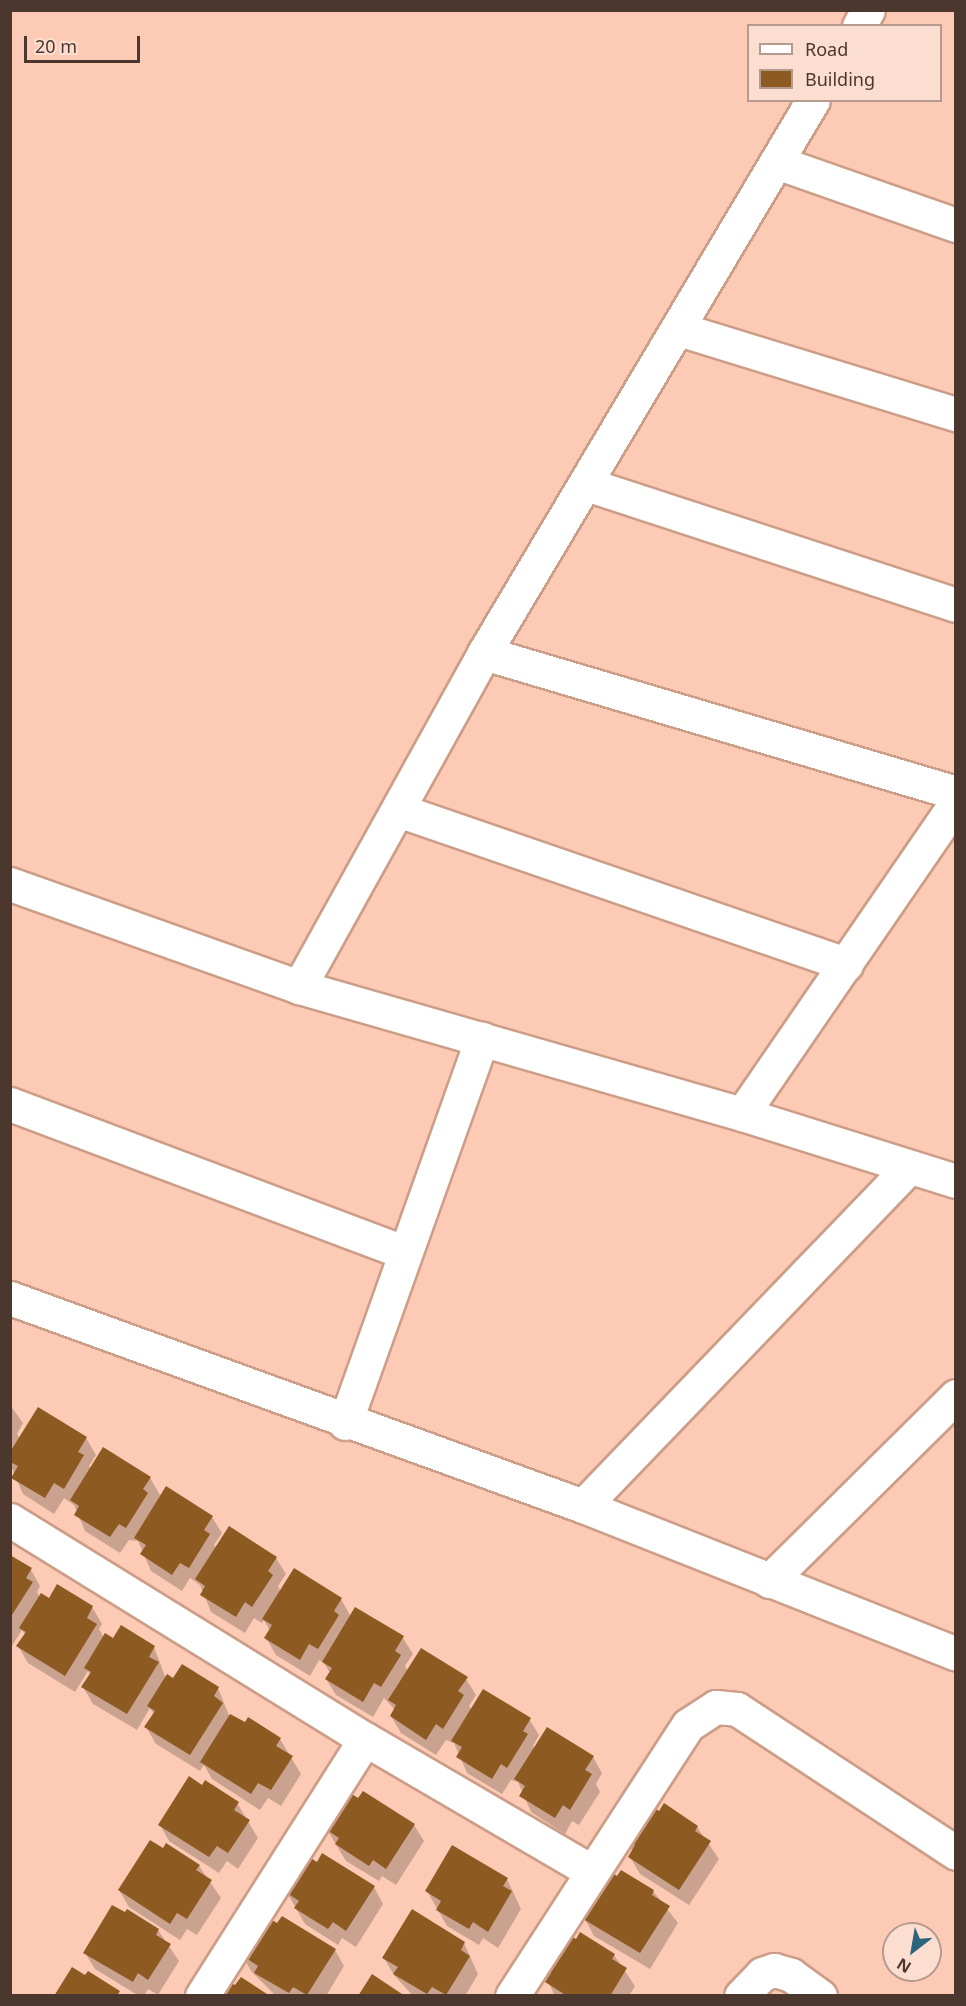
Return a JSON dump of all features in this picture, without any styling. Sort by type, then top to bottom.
[{"type":"street","points":[[860,24],[868,10]]},
{"type":"street","points":[[298,987],[484,652],[679,329],[812,102]]},
{"type":"street","points":[[776,162],[956,225]]},
{"type":"street","points":[[679,329],[956,414]]},
{"type":"street","points":[[586,484],[956,605]]},
{"type":"street","points":[[484,652],[956,793]]},
{"type":"street","points":[[742,1113],[956,803]]},
{"type":"street","points":[[398,810],[846,964]]},
{"type":"street","points":[[10,884],[298,987],[742,1113],[956,1181]]},
{"type":"street","points":[[345,1422],[403,1252],[482,1039]]},
{"type":"street","points":[[10,1104],[403,1252]]},
{"type":"street","points":[[583,1506],[909,1167]]},
{"type":"street","points":[[10,1298],[345,1422],[583,1506],[769,1581],[955,1652]]},
{"type":"street","points":[[769,1581],[956,1396]]},
{"type":"street","points":[[10,1520],[365,1739],[591,1871]]},
{"type":"street","points":[[512,1995],[688,1725],[716,1707],[737,1709],[956,1853]]},
{"type":"street","points":[[202,1995],[365,1739]]},
{"type":"street","points":[[741,1995],[762,1974],[774,1970],[791,1974],[820,1995]]},
{"type":"building","points":[[38,1407],[87,1437],[78,1452],[84,1455],[64,1489],[54,1483],[45,1498],[11,1478],[18,1466],[10,1462],[10,1452]]},
{"type":"building","points":[[103,1447],[151,1477],[143,1489],[148,1493],[126,1528],[119,1524],[110,1537],[74,1515],[79,1506],[70,1500]]},
{"type":"building","points":[[166,1486],[213,1516],[204,1530],[210,1534],[189,1568],[180,1563],[172,1575],[140,1554],[146,1545],[134,1538]]},
{"type":"building","points":[[229,1526],[277,1557],[268,1571],[273,1575],[252,1607],[245,1602],[236,1617],[200,1595],[205,1586],[195,1579]]},
{"type":"building","points":[[10,1555],[32,1568],[26,1578],[33,1582],[10,1618]]},
{"type":"building","points":[[294,1568],[342,1598],[334,1611],[339,1615],[318,1649],[309,1644],[300,1660],[264,1638],[272,1625],[262,1619]]},
{"type":"building","points":[[57,1584],[93,1606],[87,1618],[97,1624],[65,1676],[16,1646],[26,1632],[19,1628],[41,1593],[49,1598]]},
{"type":"building","points":[[355,1607],[404,1636],[395,1651],[401,1655],[381,1687],[374,1683],[363,1702],[325,1679],[332,1668],[322,1662]]},
{"type":"building","points":[[121,1625],[155,1646],[149,1657],[159,1662],[127,1714],[81,1687],[91,1672],[84,1668],[105,1633],[113,1638]]},
{"type":"building","points":[[421,1648],[468,1677],[458,1691],[464,1695],[443,1729],[436,1724],[426,1740],[390,1716],[396,1705],[388,1700]]},
{"type":"building","points":[[182,1664],[219,1687],[214,1696],[223,1703],[190,1755],[144,1727],[155,1711],[147,1706],[167,1674],[173,1678]]},
{"type":"building","points":[[483,1689],[531,1718],[523,1731],[528,1734],[507,1768],[501,1764],[492,1779],[456,1757],[462,1747],[451,1741]]},
{"type":"building","points":[[230,1714],[245,1722],[248,1717],[281,1738],[276,1746],[293,1756],[271,1790],[258,1783],[251,1794],[200,1762]]},
{"type":"building","points":[[547,1727],[594,1756],[585,1770],[592,1774],[570,1810],[563,1805],[555,1818],[519,1796],[525,1786],[514,1779]]},
{"type":"building","points":[[189,1776],[202,1785],[205,1780],[239,1802],[234,1810],[250,1820],[228,1853],[217,1846],[209,1857],[158,1825]]},
{"type":"building","points":[[347,1791],[358,1798],[363,1791],[415,1824],[386,1869],[373,1860],[369,1866],[335,1844],[339,1838],[324,1828]]},
{"type":"building","points":[[646,1802],[659,1811],[664,1803],[698,1826],[695,1831],[711,1841],[679,1890],[628,1857],[635,1845],[623,1837]]},
{"type":"building","points":[[150,1840],[163,1848],[166,1843],[200,1865],[196,1870],[212,1880],[187,1919],[177,1913],[170,1924],[118,1890]]},
{"type":"building","points":[[452,1845],[508,1878],[503,1886],[512,1891],[488,1932],[473,1922],[469,1929],[436,1910],[441,1901],[425,1891]]},
{"type":"building","points":[[322,1853],[375,1886],[346,1931],[333,1922],[328,1929],[294,1908],[299,1901],[284,1891],[306,1855],[317,1862]]},
{"type":"building","points":[[601,1866],[617,1876],[621,1870],[654,1890],[652,1895],[670,1906],[640,1953],[583,1919],[588,1910],[578,1904]]},
{"type":"building","points":[[112,1905],[125,1912],[127,1909],[159,1929],[156,1935],[171,1944],[148,1980],[138,1973],[133,1982],[83,1953]]},
{"type":"building","points":[[412,1909],[465,1942],[461,1950],[470,1956],[446,1995],[432,1987],[427,1994],[393,1974],[398,1967],[382,1958]]},
{"type":"building","points":[[264,1915],[277,1923],[282,1916],[336,1949],[307,1995],[293,1987],[289,1993],[254,1973],[258,1966],[240,1954]]},
{"type":"building","points":[[562,1930],[576,1939],[580,1932],[615,1954],[612,1959],[627,1968],[610,1996],[567,1996],[545,1982],[551,1973],[539,1966]]},
{"type":"building","points":[[72,1967],[85,1975],[88,1971],[120,1991],[117,1996],[54,1996]]},
{"type":"building","points":[[372,1974],[405,1996],[358,1996]]},
{"type":"building","points":[[241,1977],[270,1996],[216,1996],[226,1980],[235,1985]]}]
